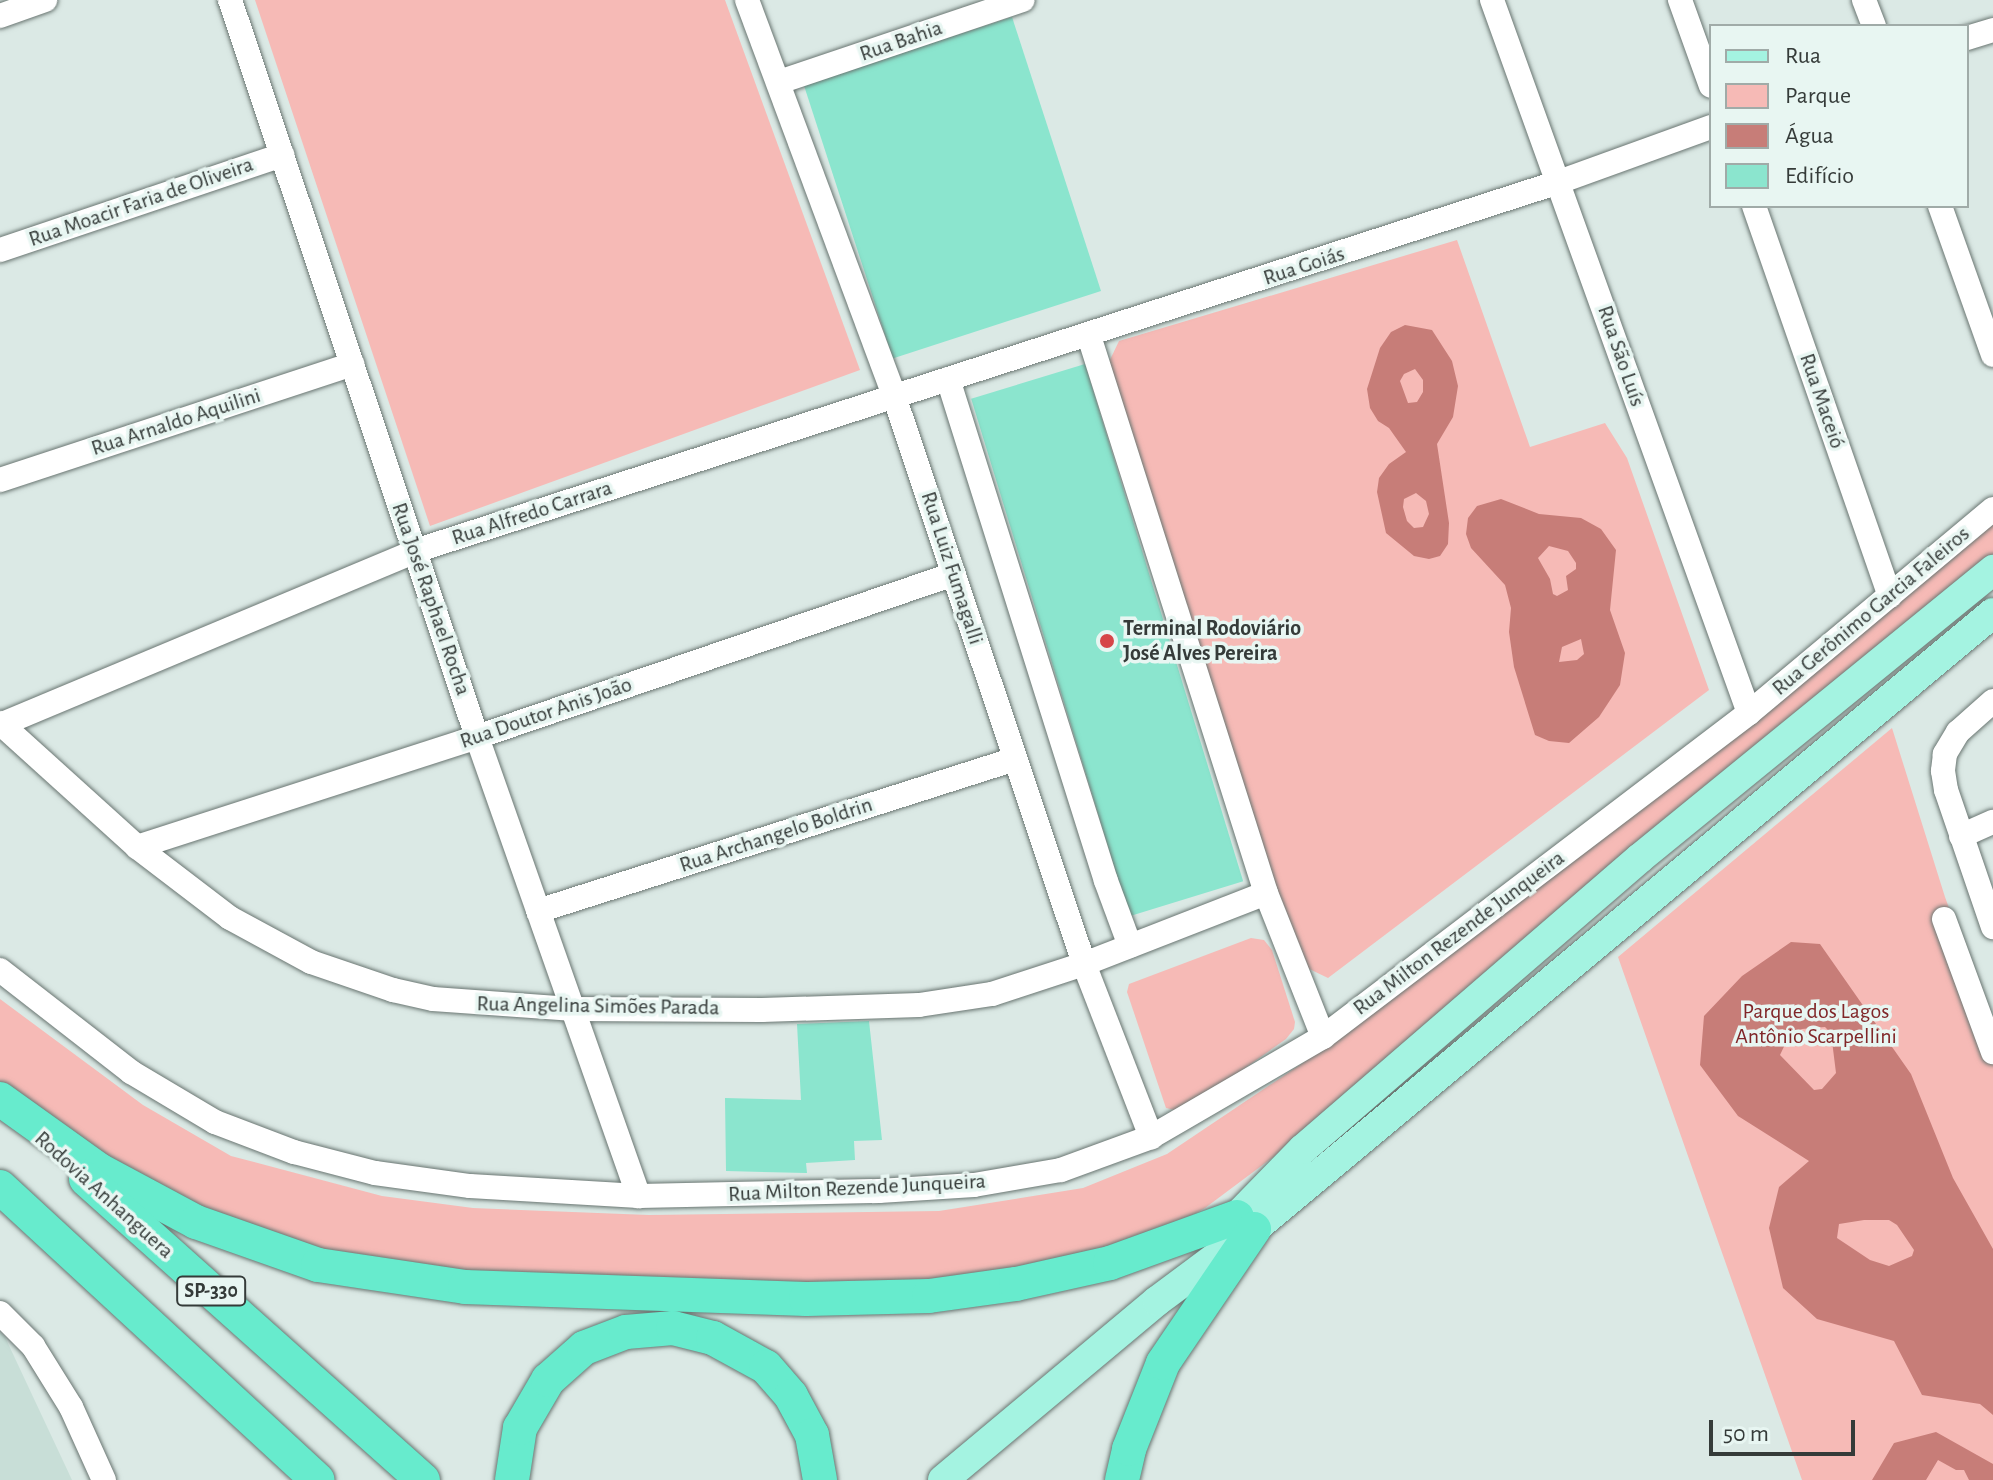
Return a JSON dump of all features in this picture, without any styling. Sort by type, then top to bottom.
[{"type":"highway","points":[[0,1100],[99,1170],[196,1222],[318,1265],[465,1287],[806,1299],[929,1296],[1016,1284],[1110,1263],[1245,1223]]},
{"type":"highway","name":"Rodovia Anhanguera","points":[[0,1100],[423,1480]]},
{"type":"highway","name":"SP-330","points":[[0,1187],[318,1480]]},
{"type":"highway","points":[[1122,1480],[1129,1449],[1163,1363],[1245,1223]]},
{"type":"highway","points":[[512,1480],[520,1428],[548,1380],[584,1348],[626,1332],[673,1328],[713,1338],[766,1367],[791,1396],[812,1435],[820,1480]]},
{"type":"main road","points":[[1245,1223],[1303,1149],[1640,858],[1993,570]]},
{"type":"main road","points":[[943,1480],[1245,1223],[1993,613]]},
{"type":"street","points":[[0,16],[45,0]]},
{"type":"street","name":"Rua José Raphael Rocha","points":[[230,0],[477,737],[639,1196]]},
{"type":"street","name":"Rua Luiz Fumagalli","points":[[747,0],[894,396],[1084,964],[1151,1137]]},
{"type":"street","name":"Rua Bahia","points":[[779,82],[1023,0]]},
{"type":"street","name":"Rua São Luís","points":[[1492,0],[1749,713]]},
{"type":"street","points":[[1680,0],[1709,80]]},
{"type":"street","points":[[1864,0],[1873,24]]},
{"type":"street","points":[[1969,37],[1993,30]]},
{"type":"street","name":"Rua Goiás","points":[[894,396],[1089,336],[1559,182],[1709,128]]},
{"type":"street","name":"Rua Moacir Faria de Oliveira","points":[[0,250],[282,155]]},
{"type":"street","name":"Rua Maceió","points":[[1755,208],[1890,596]]},
{"type":"street","points":[[1941,208],[1993,355]]},
{"type":"street","points":[[1089,336],[1266,893],[1323,1037]]},
{"type":"street","name":"Rua Arnaldo Aquilini","points":[[0,480],[352,364]]},
{"type":"street","points":[[948,379],[1130,946]]},
{"type":"street","name":"Rua Alfredo Carrara","points":[[0,724],[415,551],[894,396]]},
{"type":"street","name":"Rua Gerônimo Garcia Faleiros","points":[[1749,713],[1993,509]]},
{"type":"street","name":"Rua Doutor Anis João","points":[[137,847],[477,737],[954,574]]},
{"type":"street","points":[[1993,701],[1958,732],[1945,754],[1946,790],[1993,927]]},
{"type":"street","name":"Rua Milton Rezende Junqueira","points":[[0,970],[131,1072],[215,1122],[294,1152],[375,1173],[470,1186],[639,1196],[879,1191],[974,1185],[1061,1170],[1151,1137],[1323,1037],[1749,713]]},
{"type":"street","name":"Rua Angelina Simões Parada","points":[[0,724],[137,847],[230,918],[311,962],[354,978],[433,999],[571,1009],[762,1010],[919,1005],[992,994],[1084,964],[1266,893]]},
{"type":"street","name":"Rua Archangelo Boldrin","points":[[538,911],[1015,759]]},
{"type":"street","points":[[1961,836],[1993,822]]},
{"type":"street","points":[[1944,919],[1992,1044]]},
{"type":"street","points":[[0,1313],[33,1346],[71,1407],[104,1480]]},
{"type":"shaded area","points":[[0,1332],[5,1337],[72,1480],[0,1480]]},
{"type":"green space","points":[[255,0],[725,0],[860,370],[430,526]]},
{"type":"green space","points":[[1457,240],[1530,447],[1605,423],[1627,458],[1709,690],[1328,978],[1301,965],[1108,364],[1119,341]]},
{"type":"green space","points":[[1993,523],[1993,557],[1521,943],[1276,1155],[1205,1208],[1148,1240],[1017,1273],[855,1291],[467,1279],[316,1254],[199,1216],[0,1093],[0,999],[143,1105],[231,1156],[382,1196],[473,1208],[649,1215],[939,1211],[1083,1188],[1167,1154],[1328,1046]]},
{"type":"green space","name":"Parque dos Lagos Antônio Scarpellini","points":[[1892,728],[1945,897],[1993,1029],[1993,1480],[1802,1480],[1618,957]]},
{"type":"green space","points":[[1251,938],[1264,940],[1272,950],[1295,1022],[1294,1029],[1286,1039],[1183,1112],[1166,1108],[1127,992],[1129,984]]},
{"type":"water","points":[[1405,325],[1432,330],[1452,361],[1458,386],[1453,417],[1437,444],[1449,523],[1448,544],[1440,556],[1429,559],[1414,556],[1386,533],[1377,492],[1379,478],[1389,464],[1406,452],[1389,428],[1378,421],[1370,408],[1367,389],[1380,348],[1391,332]],"holes":[[[1415,369],[1423,380],[1423,392],[1417,402],[1408,403],[1400,381],[1404,374]],[[1416,493],[1426,501],[1429,514],[1423,527],[1414,528],[1407,521],[1403,507],[1404,499]]]},
{"type":"water","points":[[1501,499],[1539,514],[1581,518],[1601,529],[1616,550],[1610,610],[1625,653],[1620,685],[1599,717],[1569,743],[1549,741],[1535,735],[1514,667],[1509,632],[1511,608],[1505,585],[1471,548],[1466,534],[1468,518],[1477,506]],"holes":[[[1549,546],[1568,551],[1576,563],[1576,569],[1566,576],[1568,590],[1557,596],[1553,594],[1550,579],[1538,558]],[[1581,639],[1584,654],[1577,660],[1559,662],[1562,647]]]},
{"type":"water","points":[[1791,942],[1820,944],[1911,1074],[1953,1178],[1993,1249],[1993,1415],[1980,1404],[1922,1395],[1894,1341],[1817,1319],[1783,1288],[1769,1228],[1779,1187],[1809,1161],[1738,1116],[1700,1065],[1704,1016],[1742,976]],"holes":[[[1825,1027],[1831,1033],[1836,1073],[1822,1089],[1814,1090],[1780,1055],[1789,1036],[1802,1029]],[[1889,1220],[1897,1225],[1914,1250],[1912,1256],[1889,1266],[1870,1260],[1837,1238],[1839,1224]]]},
{"type":"water","points":[[1936,1432],[1993,1464],[1993,1480],[1969,1480],[1964,1470],[1956,1470],[1938,1460],[1926,1480],[1872,1480],[1894,1443]]},
{"type":"building","points":[[1012,17],[1101,291],[893,359],[804,85]]},
{"type":"building","name":"Terminal Rodoviário José Alves Pereira","points":[[1085,364],[1243,881],[1129,916],[971,399]]},
{"type":"building","points":[[869,1021],[882,1140],[854,1141],[855,1160],[806,1163],[807,1173],[726,1171],[725,1098],[801,1100],[797,1024]]},
{"type":"place","name":"Terminal Rodoviário José Alves Pereira","points":[[1107,641]]}]
